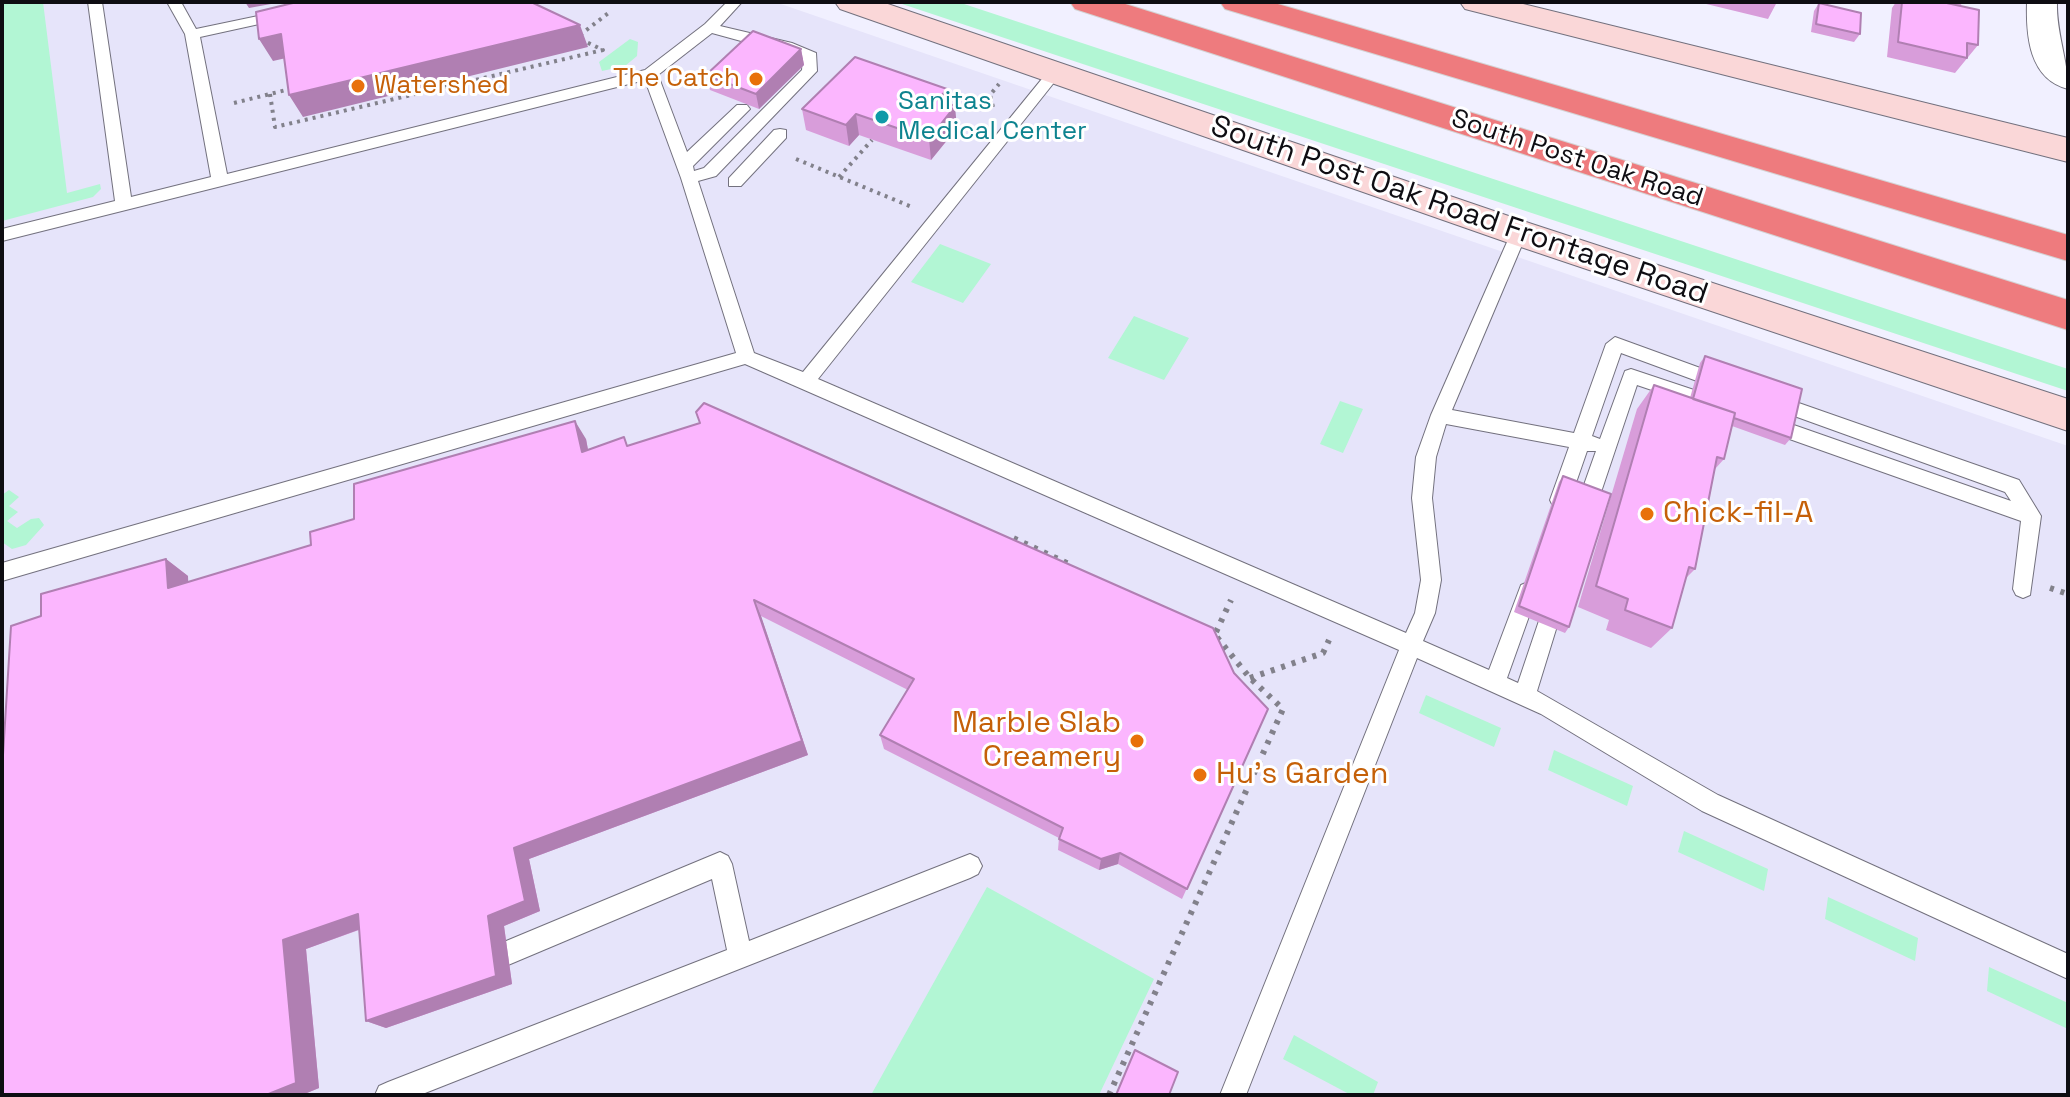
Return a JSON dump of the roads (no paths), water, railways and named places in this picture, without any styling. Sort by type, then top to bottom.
[{"type":"highway","name":"South Post Oak Road","points":[[1087,2],[2068,315]]},
{"type":"highway","name":"South Post Oak Road","points":[[1236,2],[2068,248]]},
{"type":"main road","name":"South Post Oak Road Frontage Road","points":[[851,2],[1519,233],[2068,415]]},
{"type":"main road","points":[[1476,2],[2068,150]]},
{"type":"street","points":[[2042,2],[2041,34],[2048,59],[2068,79]]},
{"type":"lane","points":[[95,2],[124,204]]},
{"type":"lane","points":[[174,2],[192,34],[220,181]]},
{"type":"lane","points":[[2,235],[650,74],[710,27],[735,2]]},
{"type":"lane","points":[[192,34],[298,12]]},
{"type":"lane","points":[[686,172],[710,172],[809,71],[813,63],[811,56],[804,52],[762,40],[733,37],[710,27]]},
{"type":"lane","points":[[806,381],[1055,72]]},
{"type":"lane","points":[[650,74],[686,172],[746,357]]},
{"type":"lane","points":[[686,172],[742,109]]},
{"type":"lane","points":[[735,182],[780,134]]},
{"type":"lane","points":[[1233,1095],[1425,613],[1431,580],[1422,498],[1426,457],[1440,415],[1519,233]]},
{"type":"lane","points":[[1555,513],[1615,344],[1697,374]]},
{"type":"lane","points":[[2,572],[746,357],[1341,613],[1549,707],[1710,803],[2068,967]]},
{"type":"lane","points":[[1577,535],[1631,376],[1690,396]]},
{"type":"lane","points":[[1793,408],[2012,486],[2031,516],[2023,589]]},
{"type":"lane","points":[[1440,415],[1606,447]]},
{"type":"lane","points":[[1788,431],[2031,516]]},
{"type":"lane","points":[[1495,683],[1535,570]]},
{"type":"lane","points":[[1524,697],[1562,579]]},
{"type":"lane","points":[[508,953],[720,864],[740,956]]},
{"type":"lane","points":[[388,1095],[970,866]]},
{"type":"place","name":"The Catch","points":[[756,79]]},
{"type":"place","name":"Watershed","points":[[358,86]]},
{"type":"place","name":"Sanitas Medical Center","points":[[882,117]]},
{"type":"place","name":"Chick-fil-A","points":[[1647,514]]},
{"type":"place","name":"Marble Slab Creamery","points":[[1137,741]]},
{"type":"place","name":"Hu's Garden","points":[[1200,775]]}]
